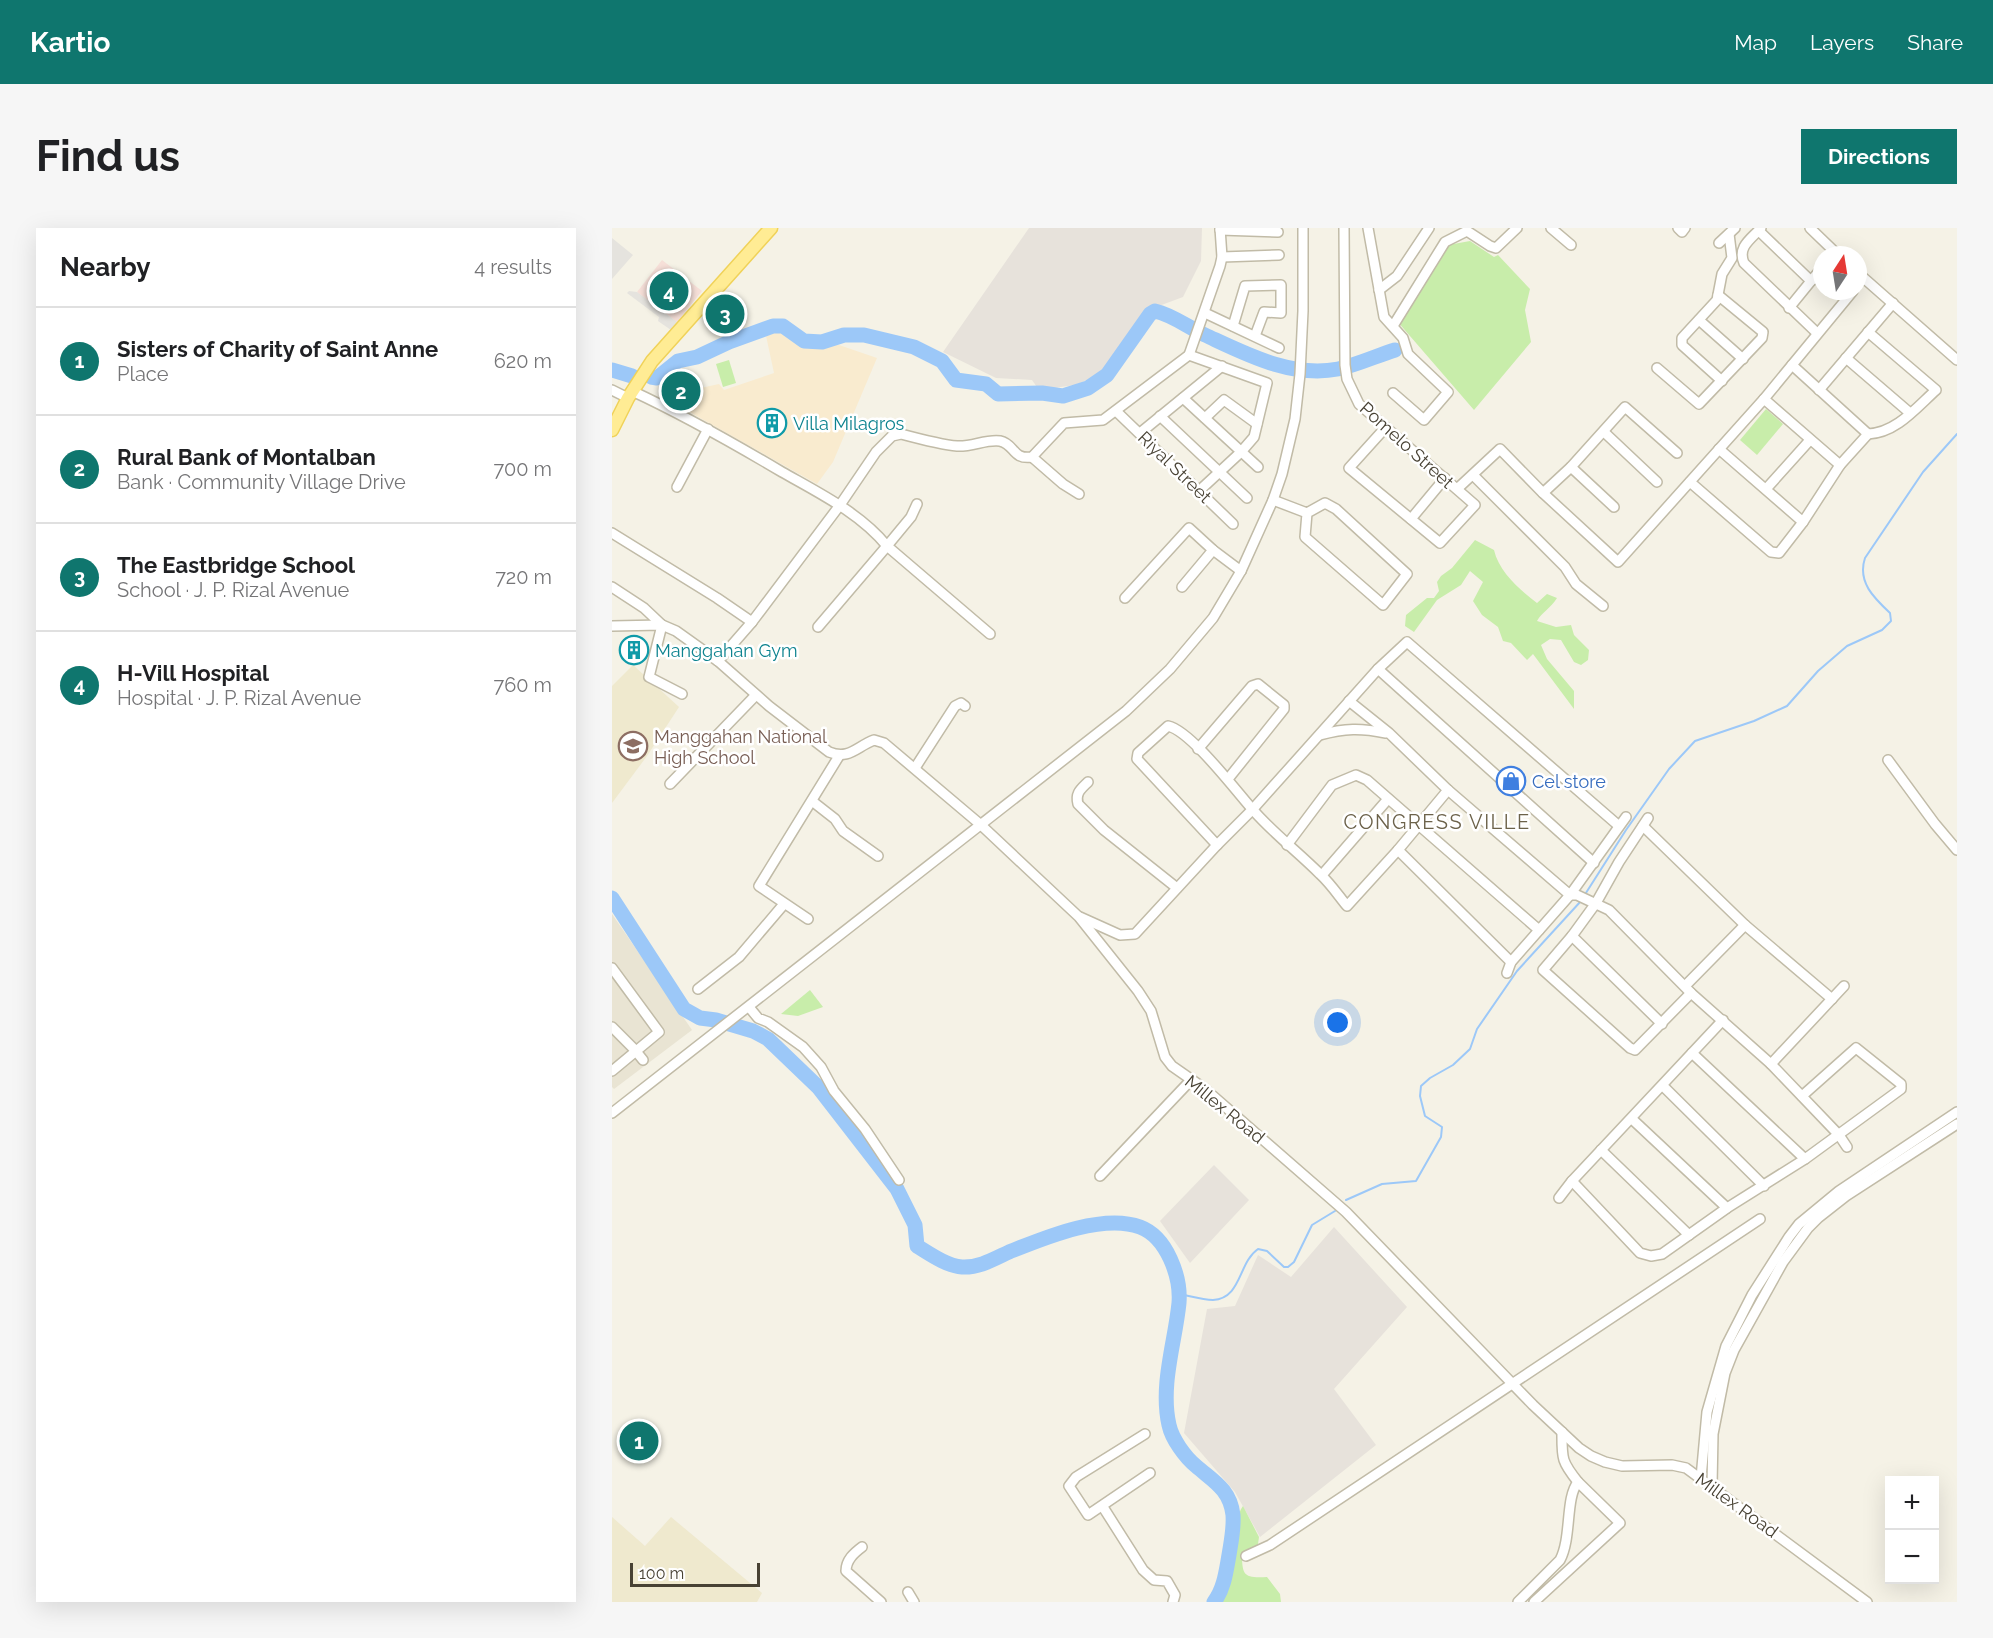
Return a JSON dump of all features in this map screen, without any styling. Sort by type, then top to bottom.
[{"type":"main road","points":[[612,430],[630,394],[652,361],[771,228]]},
{"type":"street","points":[[612,1113],[1126,711],[1170,669],[1213,618],[1241,571],[1273,500],[1282,474],[1295,418],[1301,369],[1303,228]]},
{"type":"street","name":"Pomelo Street","points":[[1344,228],[1347,379],[1359,404],[1474,506],[1440,543],[1411,519]]},
{"type":"street","points":[[1368,228],[1384,317],[1403,338],[1408,354],[1448,392],[1424,420],[1394,393]]},
{"type":"street","points":[[1379,290],[1397,276],[1429,228]]},
{"type":"street","points":[[1393,326],[1445,242],[1468,230],[1496,248],[1517,228]]},
{"type":"street","points":[[1551,228],[1571,245]]},
{"type":"street","points":[[1678,228],[1682,232],[1686,228]]},
{"type":"street","points":[[1810,228],[1827,246]]},
{"type":"street","points":[[717,661],[752,622],[840,505],[876,452],[892,436],[901,434],[957,446],[1002,441],[1009,445],[1015,454],[1025,458],[1032,457],[1064,423],[1103,420],[1189,355],[1222,257],[1220,229],[1278,232]]},
{"type":"street","points":[[1811,281],[1760,230],[1743,248],[1741,253],[1744,263],[1817,333]]},
{"type":"street","points":[[1719,243],[1732,231]]},
{"type":"street","points":[[1722,381],[1682,345],[1682,338],[1717,300],[1722,274],[1732,258],[1732,231]]},
{"type":"street","points":[[1222,257],[1279,255]]},
{"type":"street","points":[[1789,308],[1813,279]]},
{"type":"street","points":[[1867,283],[1893,303],[1957,360]]},
{"type":"street","points":[[1233,326],[1245,286],[1281,285],[1281,313],[1264,312],[1255,336]]},
{"type":"street","points":[[1657,368],[1699,404],[1762,338],[1763,332],[1719,295]]},
{"type":"street","points":[[1457,489],[1500,449],[1543,493],[1618,562],[1764,399],[1844,300]]},
{"type":"street","points":[[1819,390],[1893,303]]},
{"type":"street","points":[[1205,313],[1279,348]]},
{"type":"street","points":[[1699,320],[1743,359]]},
{"type":"street","points":[[1690,482],[1771,552],[1779,553],[1803,522],[1840,465],[1868,434],[1890,429],[1936,390],[1868,332]]},
{"type":"street","points":[[1189,355],[1267,383],[1254,437],[1200,490]]},
{"type":"street","points":[[1846,358],[1910,413]]},
{"type":"street","points":[[1792,365],[1868,434]]},
{"type":"street","points":[[1140,433],[1222,366]]},
{"type":"street","points":[[612,390],[630,394],[708,429],[840,505],[878,535],[887,546],[990,634]]},
{"type":"street","points":[[1183,398],[1258,467]]},
{"type":"street","points":[[1764,399],[1840,465]]},
{"type":"street","points":[[1204,418],[1224,400],[1257,424]]},
{"type":"street","points":[[1543,493],[1604,432],[1625,406],[1677,453]]},
{"type":"street","name":"Riyal Street","points":[[1116,411],[1233,524]]},
{"type":"street","points":[[1160,416],[1247,498]]},
{"type":"street","points":[[1386,427],[1349,468],[1411,519],[1445,478]]},
{"type":"street","points":[[677,487],[708,429]]},
{"type":"street","points":[[1604,432],[1657,482]]},
{"type":"street","points":[[1766,489],[1810,440]]},
{"type":"street","points":[[1719,449],[1803,522]]},
{"type":"street","points":[[1032,457],[1063,484],[1079,494]]},
{"type":"street","points":[[1571,467],[1614,507]]},
{"type":"street","points":[[1473,475],[1565,567],[1576,584],[1604,606]]},
{"type":"street","points":[[1273,500],[1307,513],[1325,503],[1336,509],[1407,574],[1383,605],[1305,537],[1307,513]]},
{"type":"street","points":[[818,627],[911,517],[917,504]]},
{"type":"street","points":[[1125,598],[1189,528],[1241,571]]},
{"type":"street","points":[[612,533],[752,622]]},
{"type":"street","points":[[1182,586],[1214,550]]},
{"type":"street","points":[[612,588],[644,608],[662,626]]},
{"type":"street","points":[[612,626],[662,626],[675,631],[717,661],[819,746],[839,756],[759,886],[808,920]]},
{"type":"street","points":[[662,626],[649,677],[682,694]]},
{"type":"street","points":[[1079,917],[1120,935],[1135,934],[1252,810],[1378,669],[1407,642],[1618,826]]},
{"type":"street","points":[[1378,669],[1594,863]]},
{"type":"street","points":[[1198,749],[1252,686],[1258,684],[1284,705],[1284,709],[1228,779]]},
{"type":"street","points":[[670,784],[756,695]]},
{"type":"street","points":[[1349,701],[1389,733],[1448,790],[1573,895],[1609,910],[1688,990],[1771,1064],[1839,1135],[1847,1147]]},
{"type":"street","points":[[915,768],[955,706],[961,703],[965,706]]},
{"type":"street","points":[[1217,845],[1137,759],[1138,753],[1168,726],[1177,728],[1228,779],[1252,810],[1287,845],[1322,875],[1347,906],[1448,790]]},
{"type":"street","points":[[1319,736],[1343,729],[1365,729],[1389,733]]},
{"type":"street","name":"Millex Road","points":[[839,756],[850,753],[874,740],[884,743],[981,825],[1079,917],[1138,991],[1151,1011],[1165,1057],[1172,1066],[1205,1089],[1346,1212],[1511,1383],[1580,1448],[1605,1462],[1633,1467],[1672,1465],[1686,1468],[1868,1602]]},
{"type":"street","points":[[1888,759],[1935,824],[1957,850]]},
{"type":"street","points":[[1287,845],[1332,785],[1356,775],[1367,780],[1539,930]]},
{"type":"street","points":[[1088,782],[1078,793],[1076,799],[1078,804],[1104,830],[1177,888]]},
{"type":"street","points":[[1322,875],[1388,799]]},
{"type":"street","points":[[812,801],[835,819],[843,831],[878,856]]},
{"type":"street","points":[[1507,973],[1511,962],[1573,895],[1626,817]]},
{"type":"street","points":[[1745,925],[1688,990],[1662,1024],[1635,1050],[1543,970],[1572,936],[1645,822],[1745,925],[1832,999]]},
{"type":"street","points":[[1398,850],[1511,962]]},
{"type":"street","points":[[698,989],[738,957],[784,904]]},
{"type":"street","points":[[1572,936],[1662,1024]]},
{"type":"street","points":[[612,968],[659,1032],[612,1071]]},
{"type":"street","points":[[1771,1064],[1844,986]]},
{"type":"street","points":[[747,1008],[802,1047],[821,1067],[834,1091],[865,1129],[899,1180]]},
{"type":"street","points":[[1559,1198],[1572,1181],[1723,1020]]},
{"type":"street","points":[[612,1027],[643,1060]]},
{"type":"street","points":[[1572,1181],[1640,1253],[1651,1256],[1662,1254],[1727,1208],[1839,1135],[1901,1089],[1901,1084],[1856,1048],[1802,1096]]},
{"type":"street","points":[[1692,1053],[1805,1159]]},
{"type":"street","points":[[1100,1176],[1191,1080]]},
{"type":"street","points":[[1663,1086],[1764,1186]]},
{"type":"street","points":[[1701,1478],[1707,1412],[1723,1354],[1752,1295],[1784,1244],[1799,1224],[1839,1191],[1957,1112]]},
{"type":"street","points":[[1632,1119],[1727,1208]]},
{"type":"street","points":[[1712,1486],[1713,1434],[1725,1373],[1734,1350],[1783,1262],[1818,1218],[1846,1196],[1957,1124]]},
{"type":"street","points":[[1601,1150],[1689,1235]]},
{"type":"street","points":[[1246,1556],[1270,1545],[1760,1219]]},
{"type":"street","points":[[1534,1602],[1620,1523],[1565,1466],[1562,1458],[1562,1432]]},
{"type":"street","points":[[1145,1434],[1070,1482],[1070,1490],[1087,1515],[1103,1507],[1150,1473]]},
{"type":"street","points":[[1518,1602],[1560,1560],[1568,1538],[1572,1493],[1578,1482]]},
{"type":"street","points":[[1103,1507],[1143,1570],[1154,1580],[1167,1581],[1175,1595],[1173,1602]]},
{"type":"street","points":[[862,1546],[852,1555],[846,1571],[881,1602]]},
{"type":"street","points":[[908,1592],[914,1602]]},
{"type":"shaded area","points":[[1029,228],[1202,228],[1201,261],[1183,297],[1148,310],[1101,374],[1075,385],[1039,390],[1032,380],[996,378],[943,352]]},
{"type":"shaded area","points":[[612,238],[633,255],[612,279]]},
{"type":"shaded area","points":[[662,260],[702,291],[677,322],[637,292]]},
{"type":"shaded area","points":[[637,292],[677,322],[671,330],[658,321],[659,317],[627,293]]},
{"type":"shaded area","name":"Villa Milagros","points":[[782,328],[804,345],[839,345],[877,358],[833,462],[817,484],[684,409],[696,389],[719,384],[724,390],[774,373],[765,331]]},
{"type":"shaded area","name":"Manggahan National High School","points":[[633,665],[679,707],[647,756],[612,803],[612,686]]},
{"type":"shaded area","points":[[612,914],[692,1030],[614,1089],[612,1087]]},
{"type":"shaded area","points":[[1214,1165],[1249,1200],[1190,1263],[1160,1221]]},
{"type":"shaded area","points":[[1334,1227],[1407,1307],[1334,1389],[1376,1445],[1260,1537],[1235,1492],[1184,1433],[1207,1309],[1235,1306],[1258,1255],[1291,1277]]},
{"type":"shaded area","points":[[612,1517],[645,1546],[671,1517],[762,1593],[757,1602],[612,1602]]},
{"type":"green space","points":[[1470,241],[1494,257],[1498,255],[1530,289],[1525,310],[1531,342],[1474,410],[1397,321],[1448,245]]},
{"type":"green space","points":[[729,360],[736,383],[723,387],[716,364]]},
{"type":"green space","points":[[1766,409],[1783,424],[1757,455],[1740,440]]},
{"type":"green space","points":[[1475,540],[1494,550],[1505,573],[1537,603],[1547,594],[1557,598],[1537,621],[1556,627],[1571,625],[1574,635],[1589,650],[1588,660],[1581,665],[1574,662],[1561,640],[1550,639],[1541,645],[1547,659],[1574,691],[1574,709],[1533,654],[1527,660],[1511,643],[1503,641],[1498,627],[1482,615],[1473,601],[1483,582],[1470,571],[1461,585],[1437,600],[1414,632],[1405,626],[1406,615],[1427,598],[1434,598],[1439,591],[1437,582],[1441,576],[1452,568]]},
{"type":"green space","points":[[810,990],[823,1007],[798,1016],[781,1014]]},
{"type":"green space","points":[[1243,1506],[1259,1537],[1257,1551],[1242,1553],[1244,1571],[1249,1576],[1267,1577],[1280,1594],[1281,1602],[1222,1602],[1232,1565],[1239,1528],[1239,1514]]},
{"type":"waterway","points":[[651,377],[657,378],[678,361],[697,357],[729,342],[773,326],[783,326],[804,341],[822,342],[844,335],[864,335],[914,347],[942,361],[956,380],[986,384],[998,394],[1042,393],[1063,396],[1088,388],[1107,375],[1150,314],[1155,311],[1253,356],[1303,370],[1338,369],[1395,350]]},
{"type":"waterway","points":[[612,370],[632,376]]},
{"type":"waterway","points":[[1584,896],[1626,830],[1669,769],[1695,741],[1754,721],[1787,706],[1818,671],[1847,646],[1882,630],[1891,621],[1890,613],[1868,589],[1865,582],[1863,575],[1865,558],[1923,472],[1957,434]]},
{"type":"waterway","points":[[612,898],[684,1009],[700,1018],[716,1020],[753,1031],[768,1039],[818,1087],[897,1189],[915,1225],[917,1246],[927,1253],[956,1266],[974,1266],[1056,1234],[1109,1223],[1125,1223],[1140,1227],[1158,1239],[1175,1270],[1179,1293],[1167,1379],[1169,1425],[1183,1453],[1224,1492],[1233,1515],[1226,1574],[1214,1602]]},
{"type":"waterway","points":[[1346,1200],[1382,1184],[1416,1181],[1441,1137],[1442,1127],[1425,1116],[1420,1096],[1421,1086],[1453,1065],[1470,1049],[1477,1029],[1517,971],[1581,901]]},
{"type":"waterway","points":[[1179,1294],[1209,1300],[1222,1298],[1235,1287],[1247,1263],[1258,1249],[1267,1251],[1284,1267],[1288,1267],[1294,1262],[1312,1225],[1335,1211]]},
{"type":"place","name":"H-Vill Hospital","points":[[669,291]]},
{"type":"place","name":"The Eastbridge School","points":[[725,314]]},
{"type":"place","name":"Rural Bank of Montalban","points":[[681,391]]},
{"type":"place","name":"Villa Milagros","points":[[772,423]]},
{"type":"place","name":"Manggahan Gym","points":[[634,650]]},
{"type":"place","name":"Manggahan National High School","points":[[633,746]]},
{"type":"place","name":"Cel store","points":[[1511,781]]},
{"type":"place","name":"Sisters of Charity of Saint Anne","points":[[639,1441]]},
{"type":"district","name":"CONGRESS VILLE","points":[[1437,822]]}]
